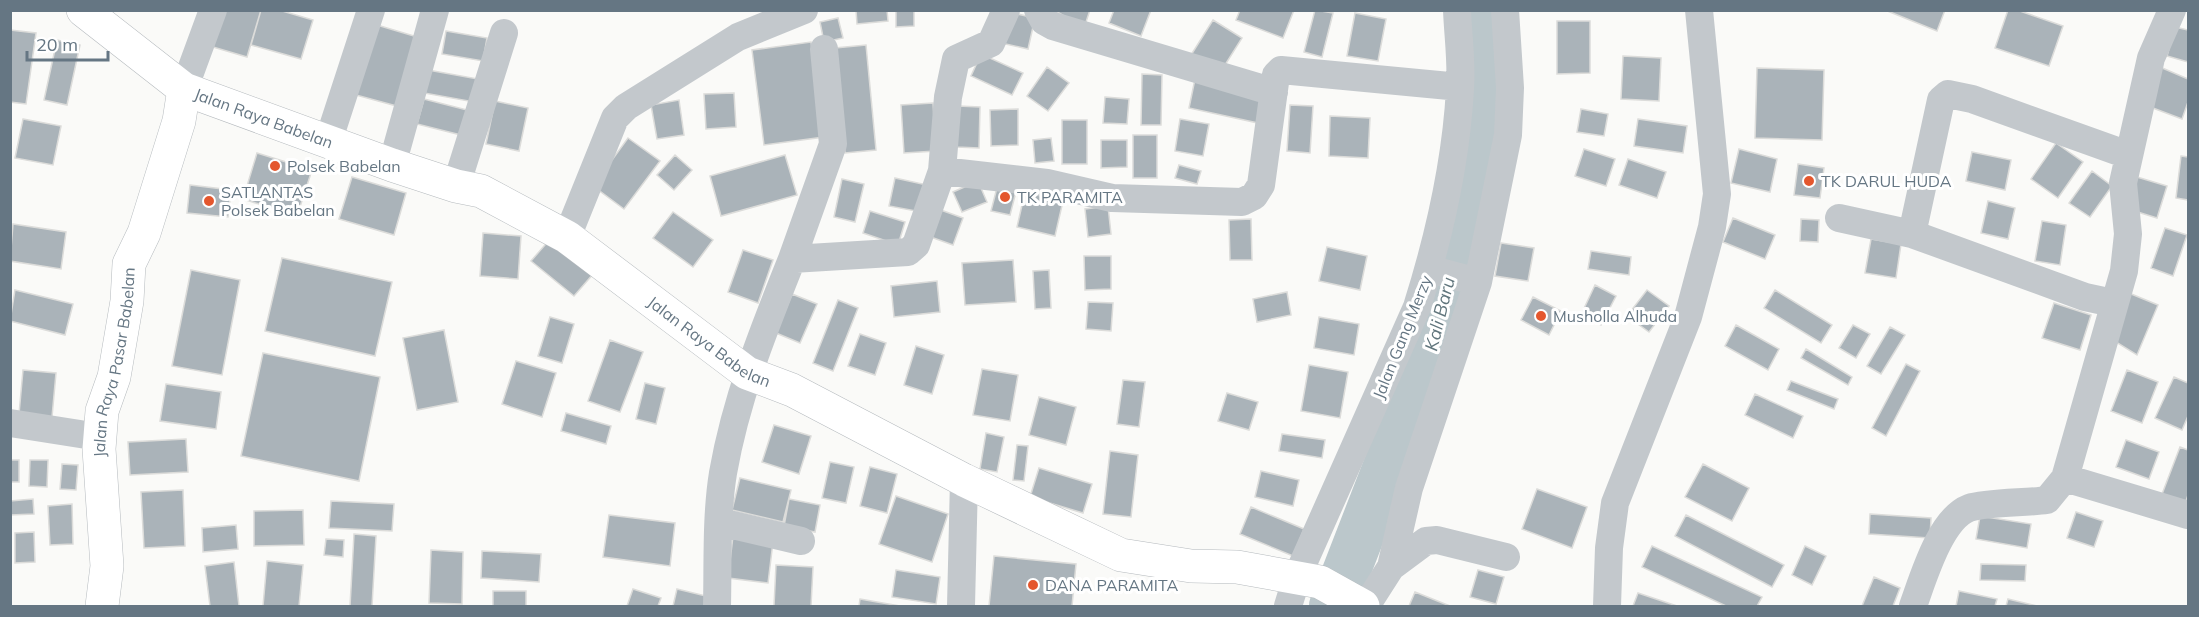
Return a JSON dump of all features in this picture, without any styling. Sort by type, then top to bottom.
[{"type":"main road","name":"Jalan Raya Babelan","points":[[83,10],[184,89],[392,165],[456,186],[481,190],[567,237],[747,373],[792,390],[964,480],[1121,555],[1191,566],[1237,567],[1302,589],[1362,604]]},
{"type":"main road","name":"Jalan Raya Pasar Babelan","points":[[102,606],[107,566],[99,437],[102,411],[114,377],[123,329],[129,264],[151,210],[179,121],[184,89]]},
{"type":"street","points":[[184,89],[213,10]]},
{"type":"street","points":[[328,142],[371,10]]},
{"type":"street","points":[[392,165],[435,10]]},
{"type":"street","points":[[567,237],[615,118],[626,107],[738,37],[804,10]]},
{"type":"street","points":[[792,259],[908,252],[916,245],[942,171],[948,97],[956,59],[991,43],[1006,10]]},
{"type":"street","points":[[1038,10],[1044,21],[1053,26],[1274,92]]},
{"type":"street","name":"Jalan Gang Merzy","points":[[1302,589],[1417,307],[1452,275],[1455,144],[1460,87],[1457,10]]},
{"type":"street","points":[[1391,567],[1452,275],[1508,135],[1510,88],[1505,10]]},
{"type":"street","points":[[1607,606],[1609,548],[1615,503],[1688,317],[1712,227],[1717,194],[1699,10]]},
{"type":"street","points":[[1913,606],[1938,542],[1962,512],[1971,507],[2047,500],[2065,478],[2127,251],[2123,183],[2128,155],[2151,58],[2172,10]]},
{"type":"street","points":[[456,186],[504,33]]},
{"type":"street","points":[[717,606],[723,476],[747,373],[792,259],[833,144],[824,49]]},
{"type":"street","points":[[942,171],[1047,183],[1112,198],[1242,202],[1254,196],[1262,185],[1276,75],[1281,70],[1460,87]]},
{"type":"street","points":[[1912,234],[1941,100],[1948,94],[1972,99],[2128,155]]},
{"type":"street","points":[[1839,218],[1912,234],[2085,297],[2114,303]]},
{"type":"street","points":[[10,423],[99,437]]},
{"type":"street","points":[[2065,478],[2188,514]]},
{"type":"street","points":[[961,606],[964,480]]},
{"type":"street","points":[[720,522],[801,541]]},
{"type":"street","points":[[1362,604],[1391,567],[1426,542],[1437,540],[1506,557]]},
{"type":"building","points":[[223,10],[261,10],[247,57],[213,47]]},
{"type":"building","points":[[261,10],[279,10],[313,20],[301,59],[251,45]]},
{"type":"building","points":[[856,10],[887,10],[888,21],[857,24]]},
{"type":"building","points":[[896,10],[914,10],[914,26],[896,27]]},
{"type":"building","points":[[1054,10],[1090,10],[1084,28]]},
{"type":"building","points":[[1114,10],[1151,10],[1141,36],[1109,23]]},
{"type":"building","points":[[1240,10],[1294,10],[1283,38],[1236,20]]},
{"type":"building","points":[[1315,10],[1333,13],[1322,57],[1304,52]]},
{"type":"building","points":[[1885,10],[1945,10],[1937,31]]},
{"type":"building","points":[[2008,10],[2017,10],[2063,26],[2049,66],[1995,48]]},
{"type":"building","points":[[1009,12],[1035,18],[1028,49],[1001,43]]},
{"type":"building","points":[[1355,13],[1386,19],[1378,61],[1347,56]]},
{"type":"building","points":[[838,18],[843,38],[824,42],[820,22]]},
{"type":"building","points":[[1213,20],[1242,38],[1220,73],[1191,55]]},
{"type":"building","points":[[1557,21],[1590,21],[1590,73],[1557,74]]},
{"type":"building","points":[[377,25],[424,39],[404,108],[356,95]]},
{"type":"building","points":[[2175,27],[2188,30],[2188,62],[2167,56]]},
{"type":"building","points":[[10,30],[36,33],[26,104],[10,102]]},
{"type":"building","points":[[446,31],[487,38],[483,61],[442,54]]},
{"type":"building","points":[[57,40],[80,45],[67,105],[44,100]]},
{"type":"building","points":[[811,42],[824,137],[764,145],[752,50]]},
{"type":"building","points":[[866,45],[876,150],[845,153],[835,48]]},
{"type":"building","points":[[981,54],[1023,73],[1012,95],[971,76]]},
{"type":"building","points":[[1623,56],[1661,58],[1659,101],[1621,99]]},
{"type":"building","points":[[1047,67],[1069,83],[1048,111],[1027,96]]},
{"type":"building","points":[[2160,67],[2188,79],[2188,102],[2182,119],[2145,105]]},
{"type":"building","points":[[1757,68],[1824,70],[1822,140],[1755,138]]},
{"type":"building","points":[[428,70],[478,79],[474,102],[424,93]]},
{"type":"building","points":[[1142,74],[1162,75],[1161,125],[1141,125]]},
{"type":"building","points":[[1195,79],[1264,94],[1258,123],[1189,108]]},
{"type":"building","points":[[734,93],[736,127],[706,129],[704,94]]},
{"type":"building","points":[[1105,97],[1129,99],[1127,124],[1103,123]]},
{"type":"building","points":[[424,99],[471,111],[465,136],[417,124]]},
{"type":"building","points":[[679,100],[684,135],[657,139],[651,105]]},
{"type":"building","points":[[495,101],[528,108],[519,151],[486,144]]},
{"type":"building","points":[[933,103],[936,151],[904,153],[901,105]]},
{"type":"building","points":[[1290,105],[1313,106],[1310,153],[1287,151]]},
{"type":"building","points":[[958,106],[980,107],[979,148],[957,147]]},
{"type":"building","points":[[1018,109],[1018,145],[991,146],[990,110]]},
{"type":"building","points":[[1581,109],[1608,114],[1604,136],[1577,132]]},
{"type":"building","points":[[1330,116],[1370,118],[1368,158],[1329,156]]},
{"type":"building","points":[[23,119],[61,126],[53,165],[15,158]]},
{"type":"building","points":[[1180,119],[1209,124],[1203,156],[1175,151]]},
{"type":"building","points":[[1638,119],[1687,126],[1683,153],[1634,146]]},
{"type":"building","points":[[1062,120],[1087,120],[1087,164],[1062,164]]},
{"type":"building","points":[[1133,135],[1157,135],[1157,178],[1133,178]]},
{"type":"building","points":[[628,138],[660,161],[624,209],[593,186]]},
{"type":"building","points":[[1051,138],[1054,161],[1035,163],[1033,140]]},
{"type":"building","points":[[1101,140],[1127,140],[1127,167],[1101,168]]},
{"type":"building","points":[[2056,143],[2083,162],[2058,198],[2031,179]]},
{"type":"building","points":[[1584,149],[1615,159],[1606,186],[1575,176]]},
{"type":"building","points":[[1739,149],[1777,159],[1770,192],[1731,183]]},
{"type":"building","points":[[1972,152],[2011,160],[2005,190],[1966,181]]},
{"type":"building","name":"Polsek Babelan","points":[[257,153],[312,170],[297,216],[243,199]]},
{"type":"building","points":[[675,155],[692,170],[674,190],[657,175]]},
{"type":"building","points":[[785,155],[797,195],[721,216],[710,176]]},
{"type":"building","points":[[2181,156],[2188,157],[2188,200],[2176,198]]},
{"type":"building","points":[[1628,159],[1666,172],[1657,198],[1619,185]]},
{"type":"building","name":"TK DARUL HUDA","points":[[1798,164],[1824,168],[1820,198],[1794,195]]},
{"type":"building","points":[[1179,165],[1201,171],[1197,184],[1175,178]]},
{"type":"building","points":[[2092,171],[2112,186],[2090,217],[2069,203]]},
{"type":"building","points":[[352,177],[406,193],[394,235],[339,219]]},
{"type":"building","points":[[2137,177],[2167,186],[2157,218],[2128,209]]},
{"type":"building","points":[[895,178],[927,185],[921,212],[889,206]]},
{"type":"building","points":[[842,179],[864,184],[855,222],[834,217]]},
{"type":"building","name":"TK PARAMITA","points":[[999,180],[1018,184],[1010,215],[991,211]]},
{"type":"building","points":[[978,181],[987,202],[962,212],[953,192]]},
{"type":"building","name":"SATLANTAS Polsek Babelan","points":[[190,185],[231,190],[228,217],[187,213]]},
{"type":"building","points":[[1025,192],[1063,201],[1055,236],[1017,227]]},
{"type":"building","points":[[1988,201],[2015,208],[2008,239],[1981,233]]},
{"type":"building","points":[[1108,206],[1111,234],[1088,237],[1085,209]]},
{"type":"building","points":[[938,209],[963,218],[953,245],[928,236]]},
{"type":"building","points":[[870,211],[905,222],[898,245],[863,233]]},
{"type":"building","points":[[673,212],[713,240],[693,267],[653,238]]},
{"type":"building","points":[[1733,218],[1775,235],[1765,259],[1723,242]]},
{"type":"building","points":[[1251,219],[1252,260],[1230,260],[1229,220]]},
{"type":"building","points":[[1801,219],[1819,220],[1818,242],[1800,241]]},
{"type":"building","points":[[2042,221],[2066,225],[2060,265],[2035,261]]},
{"type":"building","points":[[13,224],[66,232],[61,269],[10,261]]},
{"type":"building","points":[[2165,228],[2187,235],[2173,276],[2151,268]]},
{"type":"building","points":[[483,233],[521,236],[518,279],[480,276]]},
{"type":"building","points":[[551,238],[594,273],[574,296],[531,261]]},
{"type":"building","points":[[1871,239],[1901,244],[1896,278],[1865,273]]},
{"type":"building","points":[[1501,243],[1534,248],[1528,281],[1495,276]]},
{"type":"building","points":[[1327,247],[1367,256],[1360,290],[1319,281]]},
{"type":"building","points":[[743,250],[773,260],[758,303],[728,292]]},
{"type":"building","points":[[1591,251],[1631,257],[1629,275],[1588,269]]},
{"type":"building","points":[[1084,256],[1111,256],[1111,289],[1085,290]]},
{"type":"building","points":[[282,258],[392,282],[375,356],[265,331]]},
{"type":"building","points":[[1013,260],[1016,302],[965,305],[962,263]]},
{"type":"building","points":[[191,270],[240,280],[222,375],[172,366]]},
{"type":"building","points":[[1049,270],[1051,308],[1035,309],[1033,271]]},
{"type":"building","points":[[937,281],[940,312],[894,317],[891,286]]},
{"type":"building","points":[[1595,285],[1616,296],[1601,325],[1581,315]]},
{"type":"building","points":[[15,290],[73,304],[65,335],[10,321]]},
{"type":"building","points":[[1647,290],[1669,306],[1649,332],[1627,316]]},
{"type":"building","points":[[1775,290],[1832,325],[1821,343],[1764,308]]},
{"type":"building","points":[[2124,291],[2158,305],[2137,355],[2111,339]]},
{"type":"building","points":[[1287,292],[1291,315],[1257,322],[1253,299]]},
{"type":"building","points":[[792,294],[817,304],[800,343],[776,333]]},
{"type":"building","name":"Musholla Alhuda","points":[[1533,297],[1561,311],[1549,335],[1521,320]]},
{"type":"building","points":[[838,300],[858,308],[833,371],[813,363]]},
{"type":"building","points":[[1088,302],[1113,303],[1111,331],[1086,329]]},
{"type":"building","points":[[2054,303],[2091,315],[2080,350],[2042,338]]},
{"type":"building","points":[[550,317],[574,324],[562,363],[538,356]]},
{"type":"building","points":[[1319,317],[1359,324],[1354,355],[1314,348]]},
{"type":"building","points":[[1736,325],[1779,349],[1768,370],[1725,346]]},
{"type":"building","points":[[1853,325],[1870,334],[1856,358],[1839,348]]},
{"type":"building","points":[[1890,327],[1905,335],[1881,374],[1867,366]]},
{"type":"building","points":[[444,330],[458,402],[417,410],[403,338]]},
{"type":"building","points":[[860,334],[886,343],[875,375],[848,366]]},
{"type":"building","points":[[610,340],[643,352],[620,412],[588,401]]},
{"type":"building","points":[[916,346],[944,355],[932,394],[904,385]]},
{"type":"building","points":[[1806,349],[1852,377],[1848,385],[1801,358]]},
{"type":"building","points":[[263,353],[380,377],[359,481],[241,456]]},
{"type":"building","points":[[516,361],[556,373],[542,417],[502,404]]},
{"type":"building","points":[[1906,364],[1920,371],[1886,436],[1872,428]]},
{"type":"building","points":[[1309,365],[1348,372],[1340,418],[1301,411]]},
{"type":"building","points":[[982,369],[1018,375],[1010,421],[973,415]]},
{"type":"building","points":[[23,370],[56,373],[52,417],[19,414]]},
{"type":"building","points":[[2127,370],[2158,382],[2142,423],[2111,411]]},
{"type":"building","points":[[2174,377],[2188,383],[2188,416],[2182,430],[2155,418]]},
{"type":"building","points":[[1123,380],[1145,382],[1139,427],[1117,424]]},
{"type":"building","points":[[1791,381],[1838,399],[1834,409],[1787,390]]},
{"type":"building","points":[[645,383],[665,388],[656,424],[636,419]]},
{"type":"building","points":[[166,384],[221,392],[216,429],[160,421]]},
{"type":"building","points":[[1227,393],[1258,402],[1249,430],[1218,421]]},
{"type":"building","points":[[1755,394],[1803,416],[1793,438],[1745,415]]},
{"type":"building","points":[[1039,397],[1076,407],[1066,445],[1029,435]]},
{"type":"building","points":[[566,413],[611,426],[606,444],[561,431]]},
{"type":"building","points":[[774,425],[811,436],[799,474],[762,462]]},
{"type":"building","points":[[986,433],[1004,437],[997,472],[980,469]]},
{"type":"building","points":[[1282,434],[1325,440],[1322,458],[1279,451]]},
{"type":"building","points":[[186,439],[188,472],[130,475],[128,442]]},
{"type":"building","points":[[2126,440],[2159,452],[2149,479],[2116,467]]},
{"type":"building","points":[[1017,445],[1028,446],[1024,481],[1013,480]]},
{"type":"building","points":[[2180,447],[2188,450],[2188,495],[2183,510],[2159,502]]},
{"type":"building","points":[[1110,451],[1138,455],[1131,517],[1103,514]]},
{"type":"building","points":[[10,460],[19,460],[19,482],[10,482]]},
{"type":"building","points":[[30,460],[48,460],[47,487],[29,486]]},
{"type":"building","points":[[830,462],[854,467],[846,503],[822,498]]},
{"type":"building","points":[[62,464],[78,465],[76,490],[60,489]]},
{"type":"building","points":[[1703,464],[1749,488],[1732,521],[1685,497]]},
{"type":"building","points":[[870,467],[897,474],[887,513],[860,506]]},
{"type":"building","points":[[1039,468],[1092,484],[1083,513],[1030,497]]},
{"type":"building","points":[[1261,471],[1299,480],[1293,506],[1255,497]]},
{"type":"building","points":[[740,478],[791,490],[783,522],[732,510]]},
{"type":"building","points":[[1537,489],[1587,507],[1572,548],[1522,529]]},
{"type":"building","points":[[183,490],[185,546],[144,548],[141,492]]},
{"type":"building","points":[[896,496],[948,514],[932,562],[879,544]]},
{"type":"building","points":[[33,499],[34,514],[10,515],[10,501]]},
{"type":"building","points":[[789,499],[820,505],[815,532],[784,526]]},
{"type":"building","points":[[331,501],[394,504],[392,531],[329,528]]},
{"type":"building","points":[[72,504],[73,544],[50,545],[48,506]]},
{"type":"building","points":[[1251,507],[1304,529],[1293,556],[1240,534]]},
{"type":"building","points":[[303,510],[304,545],[254,546],[254,511]]},
{"type":"building","points":[[2076,512],[2103,521],[2094,547],[2067,538]]},
{"type":"building","points":[[1870,514],[1931,518],[1930,538],[1869,534]]},
{"type":"building","points":[[609,515],[675,523],[670,566],[603,557]]},
{"type":"building","points":[[1686,515],[1784,565],[1772,587],[1675,536]]},
{"type":"building","points":[[1980,516],[2031,524],[2027,548],[1976,539]]},
{"type":"building","points":[[236,525],[238,549],[203,552],[202,528]]},
{"type":"building","points":[[34,532],[35,562],[15,563],[15,533]]},
{"type":"building","points":[[354,534],[376,536],[372,606],[350,606]]},
{"type":"building","points":[[733,536],[773,542],[768,583],[728,578]]},
{"type":"building","points":[[326,539],[344,540],[343,557],[324,555]]},
{"type":"building","points":[[1652,546],[1762,597],[1757,606],[1726,606],[1642,567]]},
{"type":"building","points":[[1805,546],[1826,556],[1812,585],[1792,575]]},
{"type":"building","points":[[431,550],[463,552],[462,604],[429,603]]},
{"type":"building","points":[[482,551],[541,554],[539,582],[481,578]]},
{"type":"building","name":"DANA PARAMITA","points":[[994,556],[1076,564],[1072,606],[989,606]]},
{"type":"building","points":[[267,561],[303,565],[299,606],[263,606]]},
{"type":"building","points":[[234,562],[239,606],[210,606],[205,566]]},
{"type":"building","points":[[1981,564],[2026,565],[2025,581],[1980,580]]},
{"type":"building","points":[[776,565],[813,567],[811,606],[774,606]]},
{"type":"building","points":[[896,570],[940,577],[936,604],[892,597]]},
{"type":"building","points":[[1478,570],[1504,577],[1496,604],[1470,597]]},
{"type":"building","points":[[1874,577],[1900,588],[1893,606],[1862,606]]},
{"type":"building","points":[[633,589],[661,598],[658,606],[627,606]]},
{"type":"building","points":[[677,589],[710,597],[708,606],[673,606]]},
{"type":"building","points":[[493,591],[526,591],[526,606],[493,606]]},
{"type":"building","points":[[1959,591],[1997,599],[1995,606],[1956,606]]},
{"type":"building","points":[[1415,592],[1450,606],[1409,606]]},
{"type":"building","points":[[1638,593],[1677,606],[1633,606]]},
{"type":"building","points":[[860,599],[900,606],[859,606]]},
{"type":"building","points":[[2008,599],[2037,606],[2006,606]]},
{"type":"waterway","name":"Kali Baru","points":[[1333,606],[1431,353],[1447,301],[1454,250],[1490,138],[1477,10]]},
{"type":"place","name":"Polsek Babelan","points":[[275,166]]},
{"type":"place","name":"TK DARUL HUDA","points":[[1809,181]]},
{"type":"place","name":"TK PARAMITA","points":[[1005,197]]},
{"type":"place","name":"SATLANTAS Polsek Babelan","points":[[209,201]]},
{"type":"place","name":"Musholla Alhuda","points":[[1541,316]]},
{"type":"place","name":"DANA PARAMITA","points":[[1033,585]]}]
